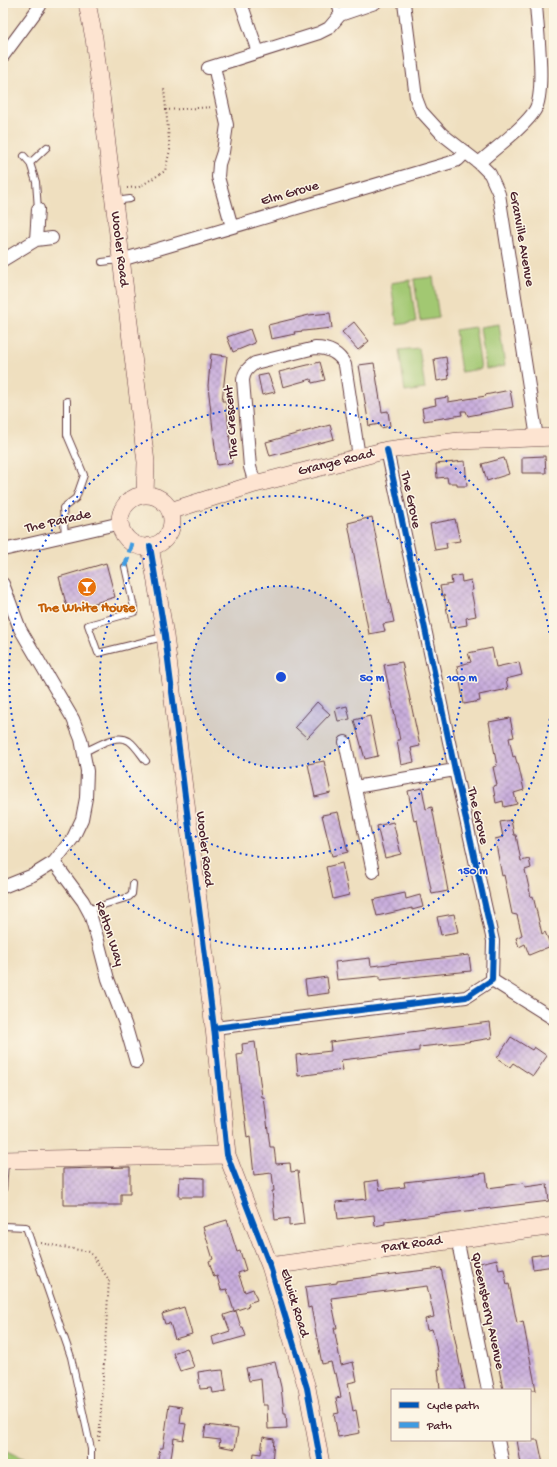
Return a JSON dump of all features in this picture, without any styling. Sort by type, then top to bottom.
[{"type":"street","name":"Wooler Road","points":[[87,3],[122,200],[121,260],[146,462],[145,495]]},
{"type":"street","points":[[241,3],[258,52]]},
{"type":"street","points":[[232,227],[218,177],[219,164],[223,152],[227,125],[211,67],[319,33],[329,28],[340,15],[375,3]]},
{"type":"street","name":"Granville Avenue","points":[[404,3],[416,98],[421,111],[442,134],[479,163],[490,174],[499,194],[546,438]]},
{"type":"street","points":[[479,163],[527,121],[536,110],[540,96],[541,79],[536,3]]},
{"type":"street","points":[[3,56],[40,6]]},
{"type":"street","name":"Elm Grove","points":[[121,260],[449,163],[458,160],[465,153]]},
{"type":"street","points":[[36,240],[38,210]]},
{"type":"street","points":[[3,260],[36,240],[52,238]]},
{"type":"street","name":"The Crescent","points":[[255,484],[250,467],[243,380],[244,374],[248,368],[255,363],[308,350],[324,348],[333,351],[345,365],[359,457]]},
{"type":"street","name":"Grange Road","points":[[170,511],[255,484],[387,450],[459,441],[546,438]]},
{"type":"street","name":"The Grove","points":[[387,450],[493,941],[492,980]]},
{"type":"street","points":[[145,495],[157,497],[164,502],[170,511],[172,523],[168,535],[162,542],[150,546],[141,546],[132,543],[124,533],[120,523],[121,514],[129,502],[136,497],[145,495]]},
{"type":"street","name":"The Parade","points":[[3,550],[120,523]]},
{"type":"street","name":"Wooler Road","points":[[150,546],[165,636],[214,1028],[227,1155]]},
{"type":"street","points":[[3,584],[20,629],[73,719],[81,739],[87,772],[86,798],[82,819],[73,838],[54,862],[33,875],[3,887]]},
{"type":"street","points":[[345,742],[356,787],[373,872]]},
{"type":"street","points":[[356,787],[455,770]]},
{"type":"street","name":"Relton Way","points":[[54,862],[74,887],[87,910],[97,937],[108,979],[125,1024],[136,1062]]},
{"type":"street","points":[[214,1028],[466,997],[492,980],[554,1019]]},
{"type":"street","points":[[4,1160],[227,1155]]},
{"type":"street","name":"Elwick Road","points":[[227,1155],[270,1266],[306,1388],[321,1464]]},
{"type":"street","name":"Park Road","points":[[270,1266],[457,1238],[554,1226]]},
{"type":"street","name":"Queensberry Avenue","points":[[457,1238],[488,1389]]},
{"type":"street","points":[[498,1441],[503,1464]]},
{"type":"lane","points":[[335,3],[337,11],[340,15]]},
{"type":"lane","points":[[30,163],[47,147]]},
{"type":"lane","points":[[24,156],[30,163],[36,182],[38,210]]},
{"type":"lane","points":[[102,262],[121,260]]},
{"type":"lane","points":[[65,536],[63,508],[76,498],[84,475],[67,435],[67,401]]},
{"type":"lane","points":[[125,567],[135,612],[88,625],[98,653],[165,636]]},
{"type":"lane","points":[[84,752],[110,741],[121,739],[131,742],[146,761]]},
{"type":"lane","points":[[87,910],[129,896],[132,894],[133,884]]},
{"type":"lane","points":[[3,1190],[4,1160]]},
{"type":"lane","points":[[3,1226],[26,1227],[71,1358],[90,1449],[91,1464]]},
{"type":"path","points":[[126,188],[139,187],[166,170],[170,150],[164,89]]},
{"type":"path","points":[[165,110],[213,107]]},
{"type":"path","points":[[31,1241],[90,1252],[109,1280],[99,1447]]},
{"type":"green space","points":[[433,277],[439,318],[420,321],[414,279]]},
{"type":"green space","points":[[410,280],[416,322],[397,325],[391,283]]},
{"type":"green space","points":[[499,324],[505,366],[486,369],[480,327]]},
{"type":"green space","points":[[475,327],[481,369],[461,372],[455,330]]},
{"type":"green space","points":[[419,348],[425,389],[405,392],[399,350]]},
{"type":"green space","points":[[3,1450],[31,1464],[3,1464]]},
{"type":"building","points":[[330,313],[332,328],[294,332],[295,334],[271,339],[268,325],[309,315]]},
{"type":"building","points":[[354,322],[369,341],[358,350],[342,332]]},
{"type":"building","points":[[250,329],[255,343],[233,352],[227,337]]},
{"type":"building","points":[[211,354],[227,356],[222,401],[226,401],[232,463],[217,465],[208,386]]},
{"type":"building","points":[[446,357],[449,379],[437,381],[434,359]]},
{"type":"building","points":[[320,362],[325,380],[312,383],[311,379],[283,387],[279,372]]},
{"type":"building","points":[[374,363],[382,412],[388,411],[390,426],[381,428],[380,424],[369,426],[359,365]]},
{"type":"building","points":[[268,374],[275,392],[262,395],[258,376]]},
{"type":"building","points":[[510,390],[513,407],[468,416],[466,411],[461,411],[462,415],[424,421],[422,408],[436,405],[435,399],[448,397],[448,402],[486,396],[485,395]]},
{"type":"building","points":[[330,425],[334,439],[270,456],[266,442]]},
{"type":"building","points":[[545,456],[546,473],[522,473],[522,457]]},
{"type":"building","points":[[504,458],[509,474],[487,481],[482,464]]},
{"type":"building","points":[[465,461],[467,486],[457,486],[457,483],[448,483],[447,477],[437,478],[436,464]]},
{"type":"building","points":[[372,517],[389,604],[394,622],[383,624],[385,631],[369,634],[348,523]]},
{"type":"building","points":[[455,519],[460,541],[446,543],[447,548],[435,550],[430,524]]},
{"type":"building","name":"The White House","points":[[106,563],[115,597],[68,611],[59,577]]},
{"type":"building","points":[[461,575],[462,582],[471,580],[473,590],[471,590],[476,616],[466,618],[467,625],[450,628],[444,595],[442,596],[440,586],[452,584],[451,577]]},
{"type":"building","points":[[492,648],[496,667],[519,662],[522,675],[506,679],[508,689],[479,695],[480,701],[464,704],[457,666],[471,662],[468,653]]},
{"type":"building","points":[[402,662],[420,746],[411,748],[414,762],[401,765],[397,740],[400,740],[384,665]]},
{"type":"building","points":[[317,702],[330,714],[307,738],[295,727]]},
{"type":"building","points":[[347,706],[350,719],[338,721],[335,709]]},
{"type":"building","points":[[370,716],[378,756],[365,759],[354,720]]},
{"type":"building","points":[[510,718],[514,737],[509,738],[513,757],[515,756],[518,763],[524,790],[514,793],[517,804],[504,807],[503,801],[496,803],[493,786],[497,785],[493,767],[497,766],[489,722]]},
{"type":"building","points":[[324,761],[331,793],[315,797],[308,764]]},
{"type":"building","points":[[422,788],[426,809],[432,807],[448,891],[432,894],[417,820],[414,821],[408,791]]},
{"type":"building","points":[[338,812],[348,852],[332,856],[322,815]]},
{"type":"building","points":[[511,820],[514,835],[516,835],[521,861],[529,859],[531,868],[525,870],[531,897],[533,896],[542,934],[545,932],[551,946],[529,955],[525,944],[519,947],[516,938],[522,935],[517,915],[512,914],[504,875],[502,876],[495,839],[503,837],[500,822]]},
{"type":"building","points":[[393,822],[401,854],[385,858],[377,826]]},
{"type":"building","points":[[342,863],[349,895],[333,899],[326,867]]},
{"type":"building","points":[[405,893],[406,899],[420,895],[423,907],[377,916],[373,900]]},
{"type":"building","points":[[454,914],[458,932],[441,935],[437,917]]},
{"type":"building","points":[[469,955],[471,971],[380,980],[380,976],[337,980],[335,962],[370,958],[371,966]]},
{"type":"building","points":[[327,977],[329,993],[307,996],[305,980]]},
{"type":"building","points":[[490,1022],[492,1038],[419,1047],[419,1051],[341,1060],[343,1070],[298,1076],[296,1055],[331,1051],[330,1042]]},
{"type":"building","points":[[511,1037],[532,1050],[534,1047],[547,1056],[533,1076],[513,1063],[510,1067],[497,1058]]},
{"type":"building","points":[[255,1042],[270,1147],[274,1147],[276,1164],[290,1163],[291,1172],[298,1171],[304,1224],[289,1226],[289,1218],[275,1220],[272,1173],[254,1175],[250,1137],[247,1138],[243,1113],[237,1055],[243,1054],[242,1044]]},
{"type":"building","points":[[130,1167],[130,1194],[121,1194],[121,1205],[63,1205],[63,1169]]},
{"type":"building","points":[[486,1173],[488,1188],[524,1183],[525,1187],[547,1184],[549,1201],[385,1221],[385,1224],[375,1226],[374,1215],[338,1219],[336,1202],[367,1199],[365,1182],[378,1180],[380,1190],[405,1187],[404,1182]]},
{"type":"building","points":[[180,1177],[204,1178],[204,1197],[179,1197]]},
{"type":"building","points":[[227,1220],[237,1252],[240,1251],[246,1270],[238,1273],[245,1292],[253,1289],[257,1300],[248,1303],[249,1306],[234,1311],[227,1289],[221,1290],[217,1276],[214,1277],[209,1261],[213,1259],[203,1227]]},
{"type":"building","points":[[554,1253],[554,1266],[533,1269],[531,1256]]},
{"type":"building","points":[[497,1259],[499,1270],[504,1269],[507,1285],[509,1284],[517,1323],[523,1321],[536,1390],[503,1389],[490,1322],[492,1322],[480,1263]]},
{"type":"building","points":[[441,1268],[465,1389],[440,1389],[438,1369],[440,1369],[435,1340],[432,1329],[427,1330],[425,1319],[434,1317],[427,1286],[331,1298],[337,1328],[334,1328],[341,1365],[353,1362],[357,1381],[348,1383],[353,1411],[356,1410],[360,1433],[338,1437],[334,1414],[339,1413],[336,1398],[341,1397],[336,1373],[334,1374],[331,1362],[322,1364],[311,1307],[308,1308],[305,1287],[337,1283],[337,1281]]},
{"type":"building","points":[[184,1307],[192,1334],[175,1339],[170,1323],[165,1324],[162,1314]]},
{"type":"building","points":[[236,1311],[241,1327],[243,1327],[246,1336],[214,1345],[212,1337],[230,1331],[224,1315]]},
{"type":"building","points":[[187,1348],[194,1367],[180,1371],[173,1353]]},
{"type":"building","points":[[275,1362],[281,1387],[284,1413],[286,1413],[287,1428],[268,1429],[267,1405],[263,1405],[261,1379],[249,1381],[246,1368]]},
{"type":"building","points":[[223,1370],[226,1391],[213,1393],[212,1388],[200,1389],[198,1372]]},
{"type":"building","points":[[169,1405],[182,1407],[180,1423],[186,1424],[183,1440],[174,1438],[170,1464],[157,1464],[160,1448],[163,1448]]},
{"type":"building","points":[[206,1425],[238,1429],[235,1449],[219,1446],[220,1440],[204,1438]]},
{"type":"building","points":[[263,1437],[274,1439],[272,1464],[253,1464],[254,1453],[261,1454]]},
{"type":"building","points":[[538,1440],[543,1464],[521,1464],[517,1441]]},
{"type":"marked path","points":[[125,567],[132,543]]},
{"type":"cycle path","points":[[214,1028],[466,997],[492,980],[493,941],[387,450]]},
{"type":"cycle path","points":[[150,546],[165,636],[214,1028],[227,1155],[270,1266],[307,1388],[321,1464]]},
{"type":"place","name":"The White House","points":[[87,587]]}]
